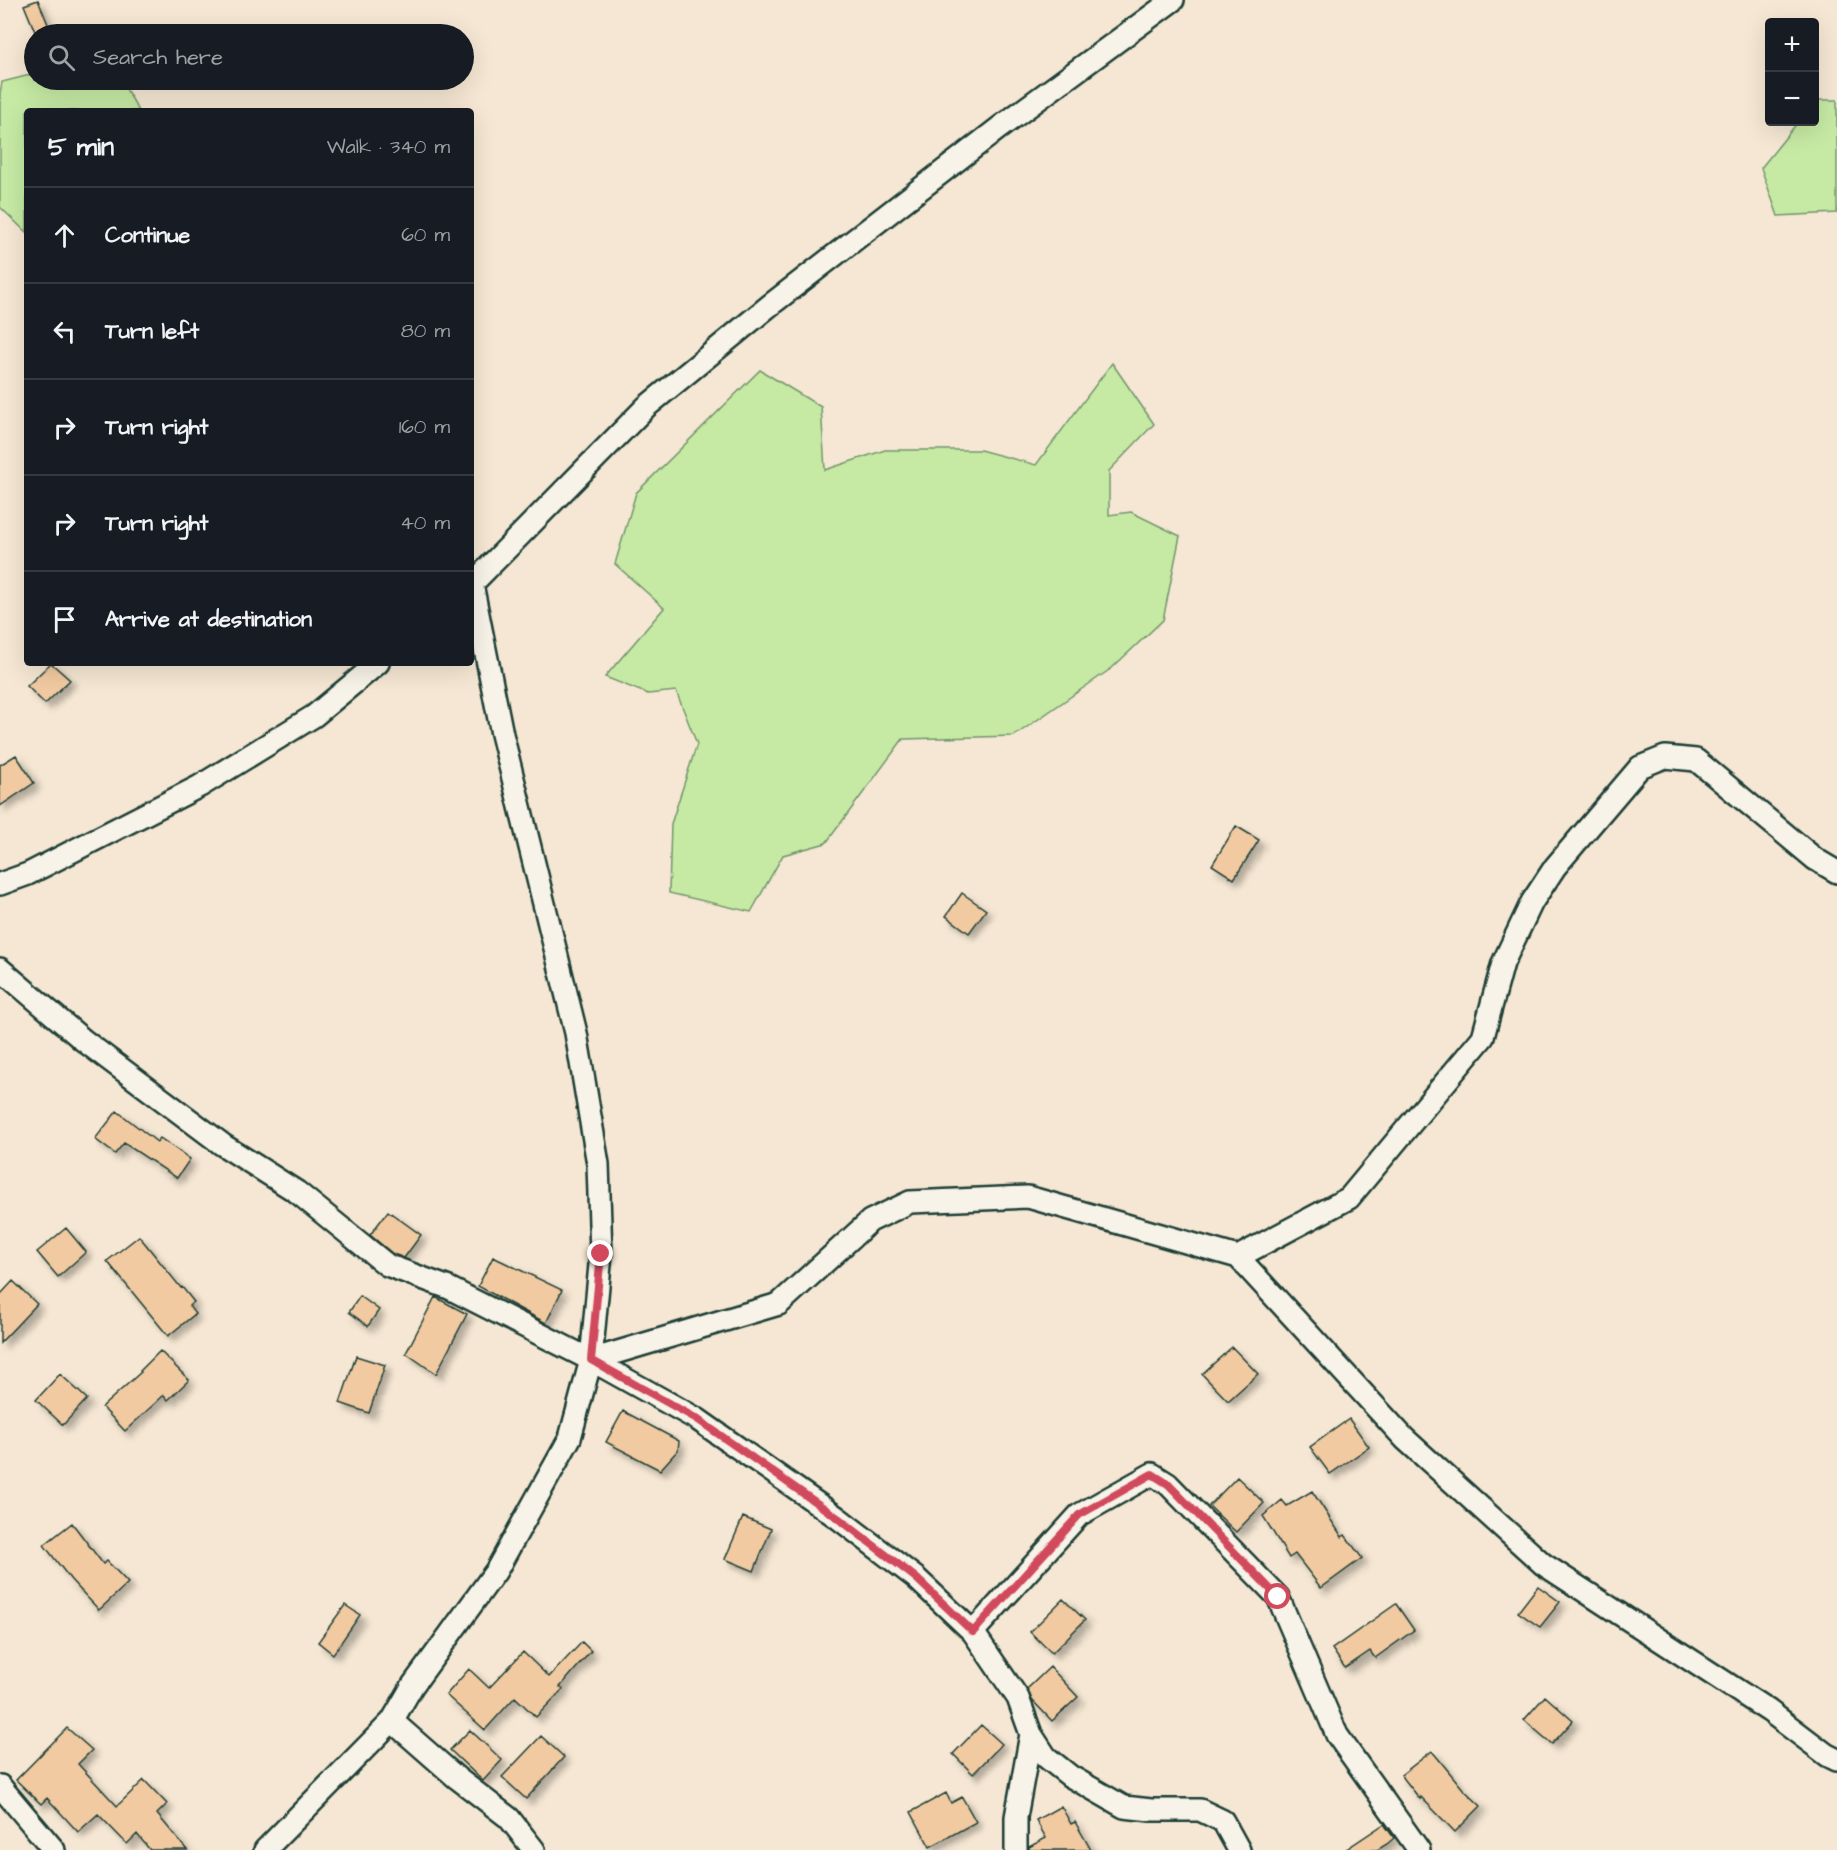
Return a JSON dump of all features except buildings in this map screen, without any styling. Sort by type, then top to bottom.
[{"type":"street","points":[[474,583],[646,407],[769,306],[990,135],[1173,0]]},
{"type":"street","points":[[265,1850],[392,1721],[413,1685],[496,1571],[570,1438],[591,1360],[601,1254],[598,1164],[576,1033],[502,734],[474,595]]},
{"type":"street","points":[[0,884],[28,874],[200,786],[314,716],[374,666]]},
{"type":"street","points":[[1238,1257],[1349,1198],[1483,1037],[1503,963],[1533,902],[1555,867],[1640,767],[1665,757],[1696,760],[1815,859],[1837,872]]},
{"type":"street","points":[[0,969],[83,1040],[223,1145],[297,1192],[387,1265],[449,1288],[591,1360],[697,1419],[838,1518],[916,1578],[973,1632],[1018,1698],[1031,1734],[1046,1757],[1070,1776],[1124,1807],[1151,1810],[1200,1810],[1223,1821],[1239,1850]]},
{"type":"street","points":[[591,1360],[779,1304],[870,1221],[910,1202],[1028,1197],[1238,1257],[1405,1439],[1543,1564],[1769,1711],[1837,1760]]},
{"type":"street","points":[[973,1632],[1079,1515],[1152,1474],[1168,1484],[1278,1597],[1337,1735],[1419,1850]]},
{"type":"street","points":[[392,1721],[457,1778],[509,1818],[534,1850]]},
{"type":"street","points":[[1016,1850],[1016,1817],[1031,1734]]},
{"type":"street","points":[[0,1786],[54,1850]]},
{"type":"green space","points":[[24,76],[24,90],[127,90],[137,108],[24,108],[24,230],[0,207],[0,93],[2,82]]},
{"type":"green space","points":[[1819,100],[1837,100],[1837,213],[1778,216],[1761,168],[1795,126],[1819,126]]},
{"type":"green space","points":[[1112,363],[1154,424],[1109,471],[1109,515],[1131,512],[1180,536],[1163,620],[1112,668],[1014,736],[903,739],[826,843],[783,855],[751,912],[669,893],[671,824],[697,744],[676,691],[648,694],[605,677],[664,608],[615,564],[636,493],[760,370],[821,407],[825,470],[885,450],[980,450],[1036,465]]},
{"type":"route","points":[[601,1254],[591,1360],[697,1419],[838,1518],[916,1578],[973,1632],[1079,1515],[1152,1474],[1168,1484],[1278,1597]]}]
